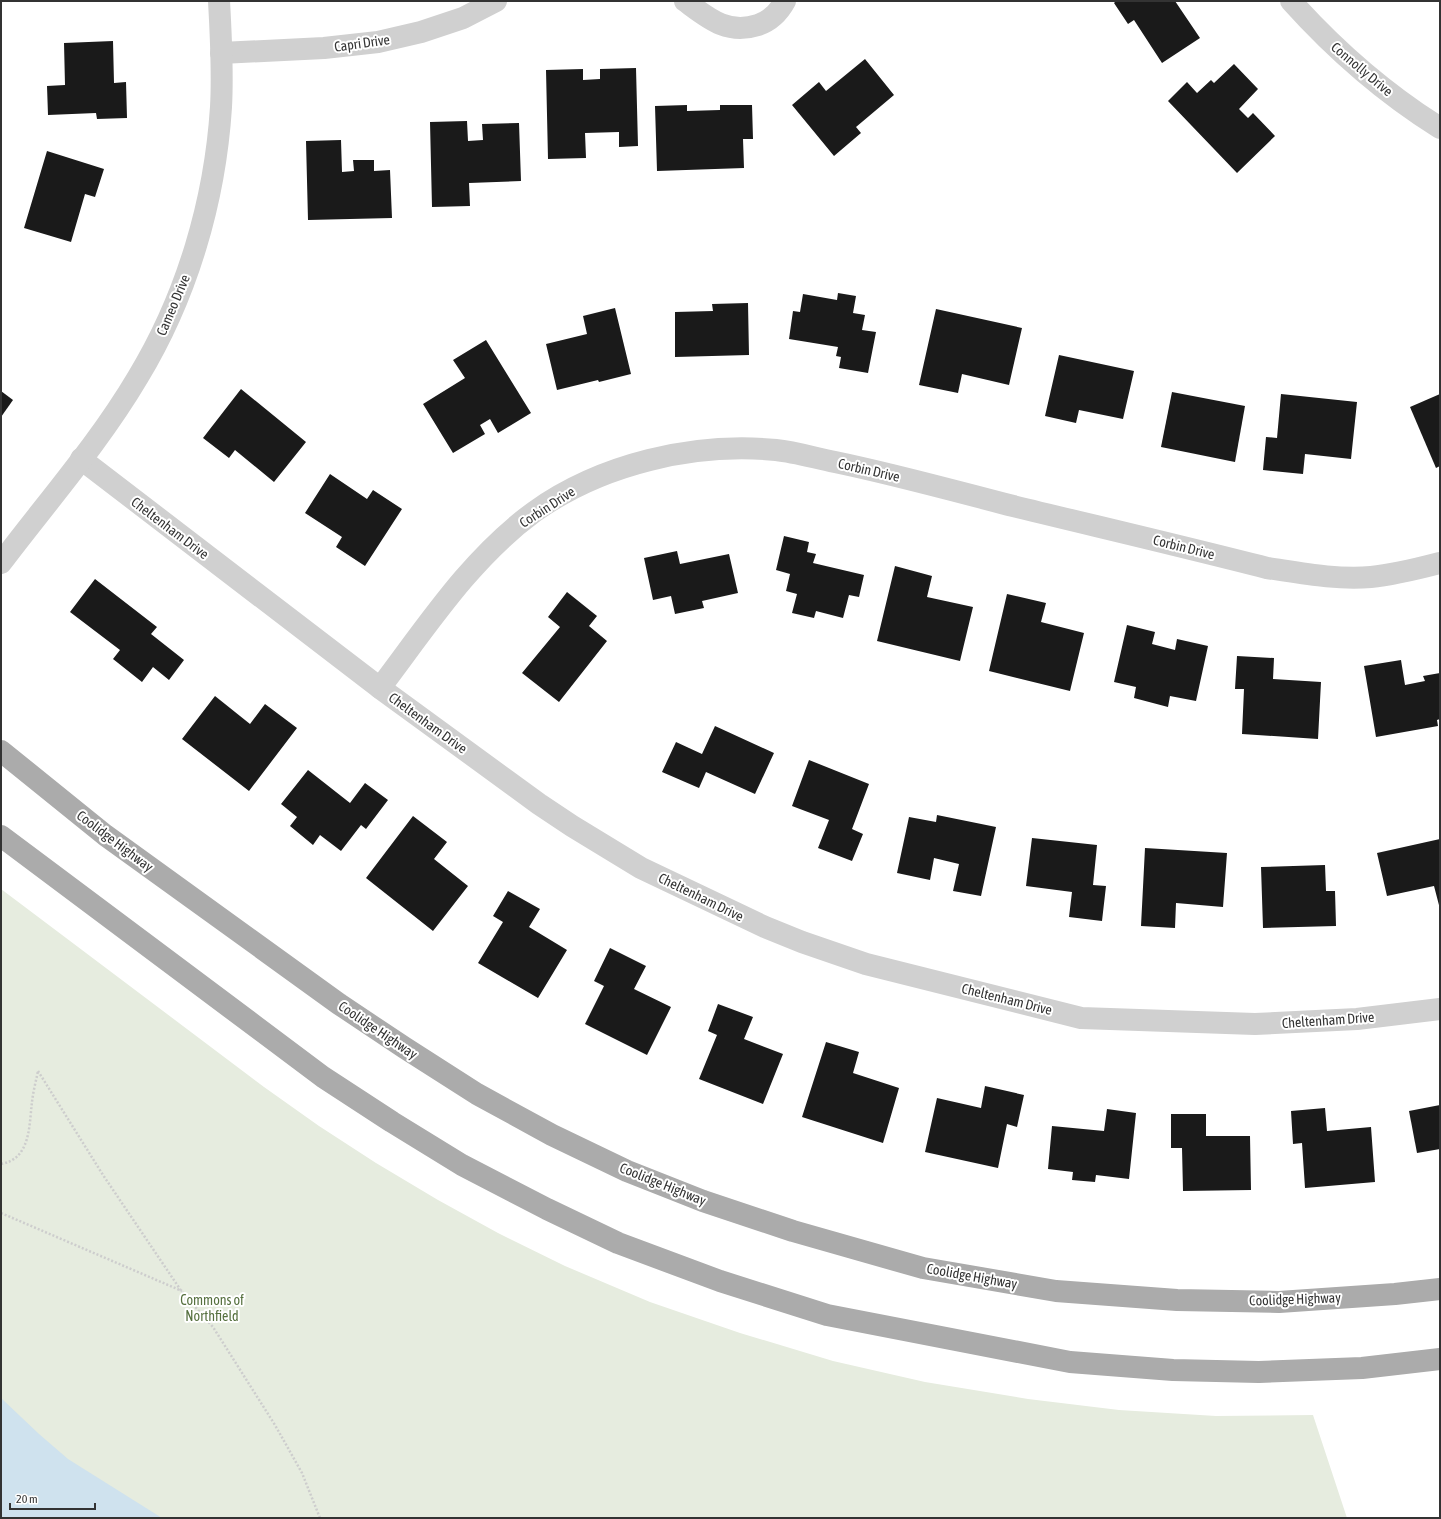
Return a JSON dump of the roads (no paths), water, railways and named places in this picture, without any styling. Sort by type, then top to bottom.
[{"type":"main road","name":"Coolidge Highway","points":[[1,751],[105,835],[339,1004],[405,1048],[477,1094],[552,1135],[627,1170],[704,1202],[793,1232],[923,1268],[1056,1291],[1177,1300],[1279,1302],[1395,1294],[1440,1289]]},
{"type":"main road","points":[[1,836],[323,1077],[392,1122],[462,1165],[547,1209],[618,1243],[720,1281],[827,1315],[1070,1362],[1173,1370],[1259,1372],[1362,1368],[1440,1359]]},
{"type":"street","name":"Cameo Drive","points":[[1,563],[81,459],[117,409],[138,376],[166,321],[186,276],[212,181],[221,108],[222,53],[219,1]]},
{"type":"street","name":"Capri Drive","points":[[222,53],[331,48],[378,42],[421,32],[462,18],[496,1]]},
{"type":"street","points":[[685,1],[709,18],[730,27],[739,28],[751,27],[763,23],[781,8],[784,1]]},
{"type":"street","name":"Connolly Drive","points":[[1292,1],[1343,55],[1382,88],[1440,128]]},
{"type":"street","name":"Corbin Drive","points":[[380,688],[474,565],[503,537],[535,512],[566,493],[597,478],[628,466],[667,455],[707,450],[747,448],[779,451],[864,468],[1267,568],[1298,573],[1336,577],[1370,577],[1396,574],[1440,563]]},
{"type":"street","name":"Cheltenham Drive","points":[[81,459],[380,688],[539,804],[595,841],[641,868],[765,928],[866,964],[1082,1018],[1255,1024],[1357,1019],[1440,1009]]},
{"type":"water","points":[[1,1398],[68,1459],[162,1518],[1,1518]]},
{"type":"park label","name":"Commons of Northfield","points":[[212,1308]]}]
